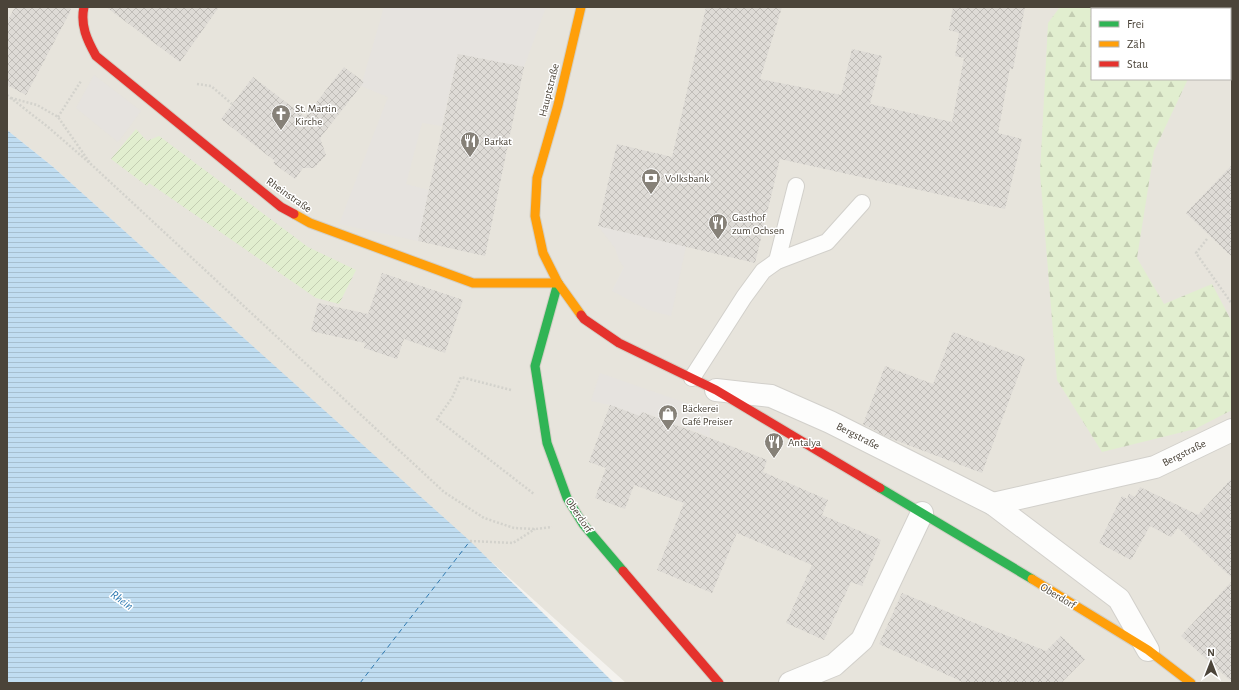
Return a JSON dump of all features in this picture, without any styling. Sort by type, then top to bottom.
[{"type":"main road","name":"Rheinstraße","points":[[84,7],[81,15],[85,37],[96,56],[281,207],[310,223],[473,283],[558,283]]},
{"type":"main road","name":"Hauptstraße","points":[[537,178],[558,105],[581,7]]},
{"type":"main road","name":"Oberdorf","points":[[537,178],[536,216],[543,253],[558,283],[584,320],[619,343],[716,390],[922,513],[1148,650],[1191,683]]},
{"type":"main road","name":"Oberdorf","points":[[558,283],[536,366],[548,443],[567,498],[583,524],[719,683]]},
{"type":"street","name":"Bergstraße","points":[[716,390],[771,396],[830,422],[993,504],[1119,599],[1148,650]]},
{"type":"street","name":"Bergstraße","points":[[993,504],[1155,467],[1232,430]]},
{"type":"street","points":[[790,683],[834,665],[862,640],[922,513]]},
{"type":"lane","points":[[777,261],[796,186]]},
{"type":"lane","points":[[692,378],[744,297],[763,271],[777,261],[827,242],[862,203]]},
{"type":"path","points":[[58,117],[96,56]]},
{"type":"path","points":[[196,84],[211,86],[232,104]]},
{"type":"path","points":[[8,96],[37,105],[58,117],[93,166]]},
{"type":"path","points":[[8,96],[48,127],[93,166],[444,492],[484,518],[514,528],[536,529],[583,524]]},
{"type":"path","points":[[1207,239],[1196,253],[1232,304]]},
{"type":"path","points":[[514,391],[461,377],[452,398],[437,419],[542,500],[567,498]]},
{"type":"path","points":[[470,542],[513,543],[536,529]]},
{"type":"shaded area","points":[[7,7],[1232,7],[1232,683],[626,683],[52,166],[7,130]]},
{"type":"shaded area","points":[[384,7],[546,7],[524,67],[458,54],[442,126],[422,123],[406,184],[429,190],[418,241],[339,224],[388,97],[361,86]]},
{"type":"shaded area","points":[[94,75],[141,111],[118,142],[76,108]]},
{"type":"shaded area","points":[[598,226],[686,246],[671,316],[648,310],[612,291],[624,267],[619,260],[615,248]]},
{"type":"shaded area","points":[[600,373],[709,411],[710,437],[643,412],[640,416],[610,405],[591,401]]},
{"type":"green space","points":[[1060,7],[1220,7],[1091,8],[1091,80],[1188,80],[1154,151],[1137,258],[1164,304],[1212,284],[1232,322],[1232,410],[1195,429],[1102,452],[1057,380],[1040,173],[1048,23]]},
{"type":"green space","points":[[1232,7],[1232,49],[1231,8],[1220,8]]},
{"type":"green space","points":[[136,129],[147,141],[159,136],[308,247],[356,270],[339,304],[316,298],[149,183],[147,186],[111,159]]},
{"type":"water","name":"Rhein","points":[[7,130],[52,166],[470,541],[614,683],[7,683]]},
{"type":"building","points":[[15,7],[71,7],[70,12],[26,95],[7,85],[7,22]]},
{"type":"building","points":[[106,7],[219,7],[180,62]]},
{"type":"building","points":[[706,7],[782,7],[760,79],[841,95],[852,49],[882,56],[870,104],[952,122],[964,58],[955,56],[959,33],[949,30],[953,7],[1025,7],[1013,69],[1010,68],[998,133],[1022,139],[1005,209],[780,159],[755,263],[598,226],[617,144],[672,157]]},
{"type":"building","name":"Barkat","points":[[458,54],[524,67],[485,256],[418,241]]},
{"type":"building","name":"St. Martin Kirche","points":[[344,67],[364,82],[320,138],[326,155],[314,168],[303,168],[295,179],[273,163],[275,161],[221,119],[253,77],[305,117]]},
{"type":"building","points":[[1232,165],[1232,257],[1186,213]]},
{"type":"building","points":[[382,273],[463,300],[445,353],[404,339],[397,359],[364,348],[365,343],[311,331],[318,303],[368,314]]},
{"type":"building","points":[[953,332],[1025,358],[982,473],[887,437],[863,424],[885,366],[933,384]]},
{"type":"building","points":[[610,405],[640,416],[642,412],[767,460],[763,472],[828,500],[822,515],[881,540],[862,586],[851,582],[824,640],[786,623],[812,565],[737,533],[712,593],[657,570],[684,503],[634,485],[625,509],[595,498],[606,468],[589,462]]},
{"type":"building","points":[[1232,478],[1232,578],[1178,528],[1171,537],[1150,526],[1131,560],[1099,543],[1122,496],[1127,499],[1129,494],[1135,497],[1140,487],[1198,515]]},
{"type":"building","points":[[1232,581],[1232,682],[1181,636]]},
{"type":"building","points":[[902,593],[1046,651],[1061,636],[1085,659],[1061,683],[965,683],[879,644]]},
{"type":"ferry route","points":[[360,683],[470,541]]},
{"type":"traffic: fast","points":[[558,283],[535,366],[547,443],[567,498],[583,524],[623,571]]},
{"type":"traffic: fast","points":[[880,488],[1032,579]]},
{"type":"traffic: slow","points":[[581,7],[558,105],[537,178],[535,216],[543,253],[558,283],[581,315]]},
{"type":"traffic: slow","points":[[294,214],[310,223],[473,283],[558,283]]},
{"type":"traffic: slow","points":[[1032,579],[1148,650],[1191,683]]},
{"type":"traffic: jam","points":[[84,7],[83,20],[85,32],[96,56],[281,207],[294,214]]},
{"type":"traffic: jam","points":[[581,315],[584,319],[619,343],[716,390],[880,488]]},
{"type":"traffic: jam","points":[[623,571],[719,683]]},
{"type":"place","name":"St. Martin Kirche","points":[[281,131]]},
{"type":"place","name":"Barkat","points":[[470,158]]},
{"type":"place","name":"Volksbank","points":[[651,195]]},
{"type":"place","name":"Gasthof zum Ochsen","points":[[718,240]]},
{"type":"place","name":"Bäckerei Café Preiser","points":[[668,431]]},
{"type":"place","name":"Antalya","points":[[774,459]]}]
